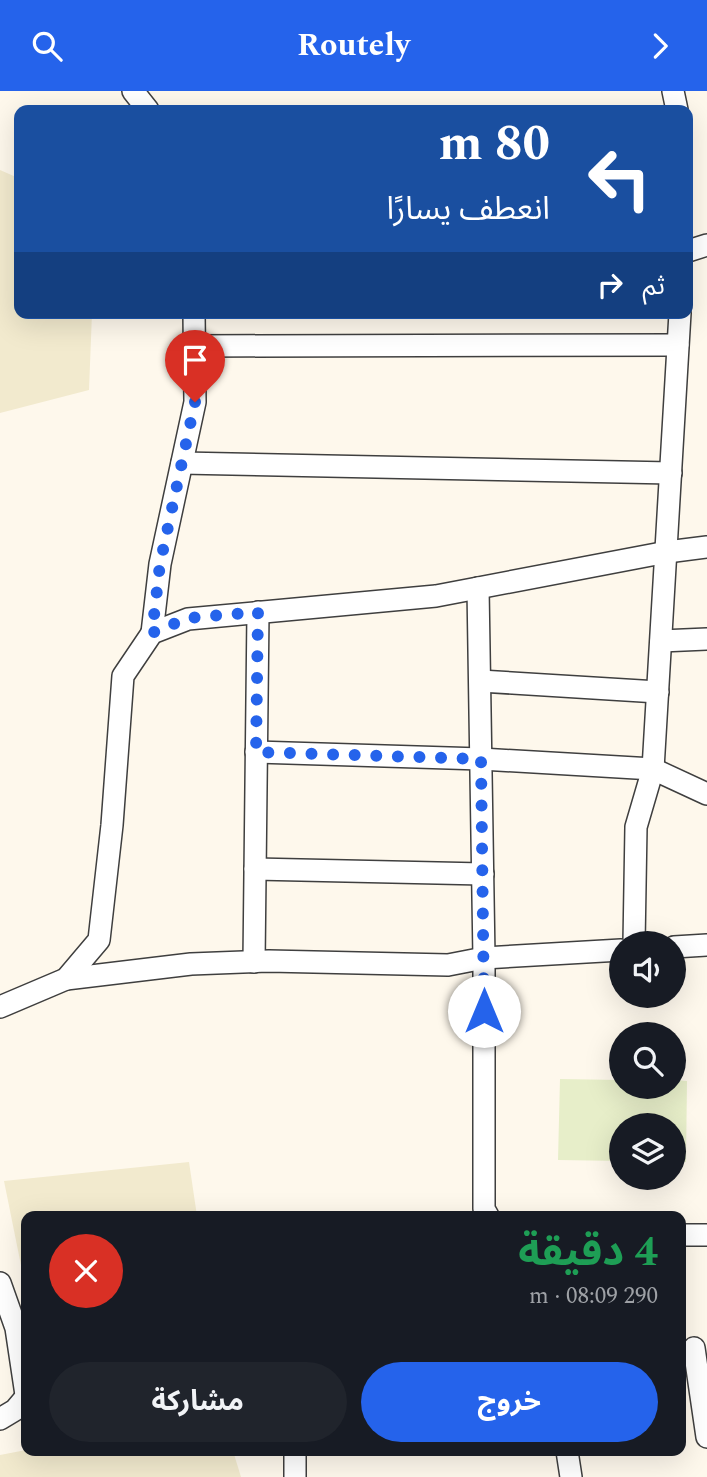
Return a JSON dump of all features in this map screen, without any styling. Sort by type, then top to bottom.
[{"type":"street","points":[[133,91],[144,105]]},
{"type":"street","points":[[66,979],[99,940],[112,825],[123,676],[152,633],[160,564],[195,402],[194,319]]},
{"type":"street","points":[[634,931],[636,827],[653,769],[680,319]]},
{"type":"street","points":[[194,347],[678,345]]},
{"type":"street","points":[[182,463],[671,473]]},
{"type":"street","points":[[152,633],[188,618],[436,596],[667,552],[707,547]]},
{"type":"street","points":[[478,588],[485,1211]]},
{"type":"street","points":[[254,962],[258,612]]},
{"type":"street","points":[[661,641],[707,639]]},
{"type":"street","points":[[480,681],[658,692]]},
{"type":"street","points":[[256,752],[481,759],[653,769],[707,794]]},
{"type":"street","points":[[255,869],[482,873]]},
{"type":"street","points":[[686,946],[707,945]]},
{"type":"street","points":[[0,1007],[66,979],[191,964],[254,962],[448,965],[484,958],[609,951]]},
{"type":"street","points":[[686,1235],[707,1235]]},
{"type":"street","points":[[0,1283],[16,1328],[21,1359]]},
{"type":"street","points":[[694,1348],[707,1437]]},
{"type":"street","points":[[0,1419],[15,1410],[21,1402]]},
{"type":"street","points":[[295,1456],[295,1477]]},
{"type":"street","points":[[569,1456],[571,1477]]},
{"type":"shaded area","points":[[0,170],[14,176],[14,319],[92,319],[89,390],[0,413]]},
{"type":"shaded area","points":[[189,1162],[196,1211],[21,1211],[21,1265],[4,1181]]},
{"type":"shaded area","points":[[21,1451],[21,1456],[235,1456],[241,1477],[0,1477],[0,1455]]},
{"type":"green space","points":[[560,1079],[609,1080],[609,1099],[686,1099],[687,1081],[686,1162],[686,1113],[609,1113],[609,1161],[558,1160]]},
{"type":"route","points":[[195,402],[160,564],[152,633],[188,618],[258,612],[256,752],[481,759],[484,1011]]}]
